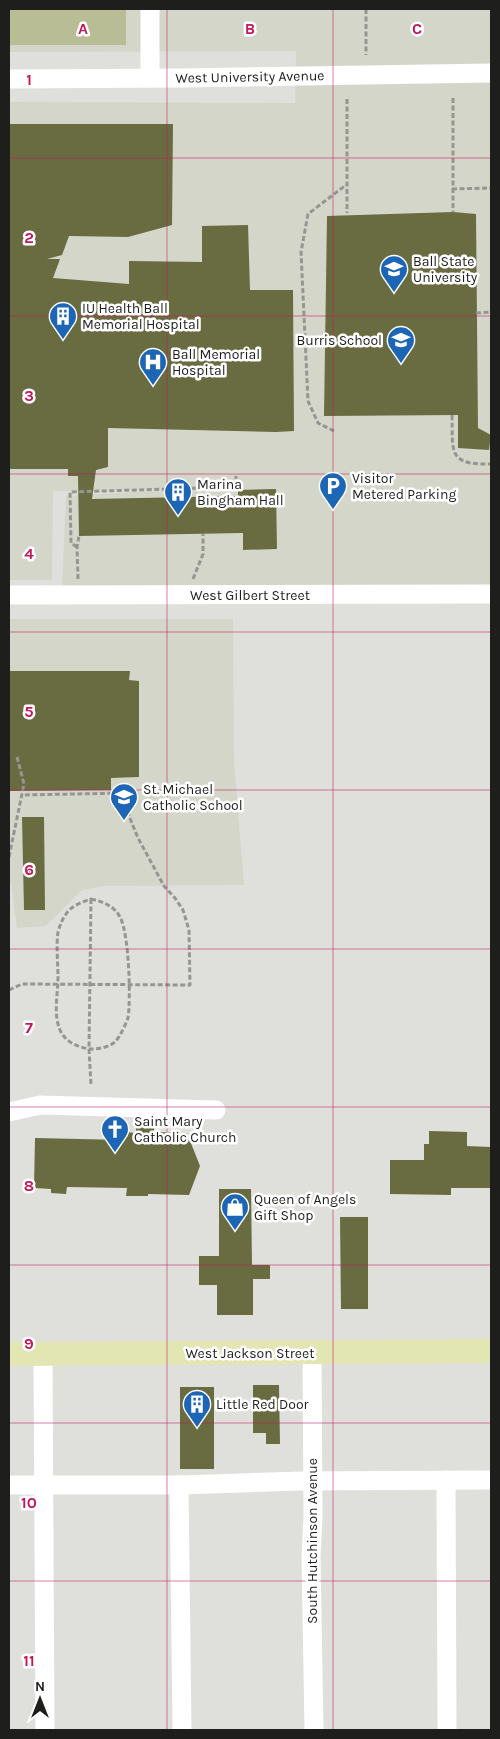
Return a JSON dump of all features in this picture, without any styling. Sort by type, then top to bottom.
[{"type":"main road","name":"West Jackson Street","points":[[9,1354],[491,1351]]},
{"type":"street","points":[[150,9],[150,78]]},
{"type":"street","name":"West University Avenue","points":[[9,79],[491,73]]},
{"type":"street","name":"West Gilbert Street","points":[[9,595],[491,594]]},
{"type":"street","points":[[9,1112],[40,1105],[216,1110]]},
{"type":"street","name":"South Hutchinson Avenue","points":[[312,1352],[313,1481],[311,1557],[314,1730]]},
{"type":"street","points":[[43,1354],[45,1730]]},
{"type":"street","points":[[446,1480],[447,1730]]},
{"type":"street","points":[[9,1485],[179,1485],[313,1481],[491,1480]]},
{"type":"street","points":[[179,1485],[182,1730]]},
{"type":"path","points":[[366,9],[366,56]]},
{"type":"path","points":[[346,98],[347,213]]},
{"type":"path","points":[[453,98],[453,212]]},
{"type":"path","points":[[334,431],[318,422],[308,401],[301,252],[308,214],[346,186]]},
{"type":"path","points":[[452,189],[491,188]]},
{"type":"path","points":[[476,313],[491,312]]},
{"type":"path","points":[[452,415],[453,452],[458,459],[470,463],[491,464]]},
{"type":"path","points":[[77,547],[71,543],[70,492],[236,487],[236,476]]},
{"type":"path","points":[[192,582],[203,554],[204,534]]},
{"type":"path","points":[[78,582],[77,547],[80,536]]},
{"type":"path","points":[[9,857],[24,784],[17,757]]},
{"type":"path","points":[[9,990],[22,984],[190,985],[189,930],[182,910],[164,886],[138,838],[129,816],[127,793],[22,795]]},
{"type":"path","points":[[91,899],[89,1049],[91,1086]]},
{"type":"path","points":[[91,899],[108,904],[121,918],[127,945],[128,1018],[115,1042],[103,1048],[89,1049],[70,1043],[60,1032],[56,1015],[58,934],[60,924],[67,912],[91,899]]},
{"type":"shaded area","points":[[9,9],[491,9],[491,588],[62,589],[66,496],[201,488],[53,491],[52,580],[9,580],[9,102],[295,103],[296,51],[9,52]]},
{"type":"shaded area","name":"St. Michael Catholic School","points":[[9,619],[233,619],[234,760],[244,885],[106,886],[82,890],[46,926],[17,928],[11,883],[9,882]]},
{"type":"green space","points":[[9,9],[126,9],[126,45],[9,45]]},
{"type":"building","name":"Ball Memorial Hospital","points":[[9,124],[173,124],[172,225],[128,237],[69,236],[62,255],[47,259],[60,259],[53,278],[129,284],[129,261],[202,262],[202,226],[248,225],[250,290],[293,290],[294,431],[108,428],[108,467],[96,470],[92,499],[238,496],[238,490],[276,489],[277,549],[243,550],[243,533],[79,536],[78,476],[68,476],[68,469],[9,469]]},
{"type":"building","name":"Burris School","points":[[453,212],[476,214],[478,428],[491,435],[489,450],[458,448],[458,415],[324,416],[327,216]]},
{"type":"building","points":[[9,671],[130,671],[129,680],[139,681],[139,777],[111,778],[111,790],[9,791]]},
{"type":"building","points":[[22,817],[44,817],[45,910],[24,910]]},
{"type":"building","name":"Saint Mary Catholic Church","points":[[136,1125],[154,1126],[154,1132],[187,1133],[200,1166],[189,1195],[148,1194],[148,1196],[126,1196],[127,1188],[67,1187],[66,1194],[51,1193],[51,1189],[34,1188],[35,1138],[124,1140],[125,1132],[136,1133]]},
{"type":"building","points":[[429,1131],[467,1132],[467,1146],[491,1147],[491,1188],[451,1188],[451,1195],[390,1194],[390,1160],[424,1160],[424,1144],[429,1144]]},
{"type":"building","name":"Queen of Angels Gift Shop","points":[[219,1189],[251,1189],[252,1265],[270,1265],[270,1279],[253,1279],[253,1315],[217,1315],[217,1285],[199,1285],[199,1256],[219,1256]]},
{"type":"building","points":[[340,1217],[368,1217],[368,1309],[341,1309]]},
{"type":"building","points":[[253,1385],[279,1385],[280,1444],[266,1444],[266,1433],[253,1433]]},
{"type":"building","name":"Little Red Door","points":[[180,1387],[214,1387],[214,1469],[180,1469]]},
{"type":"place","name":"Ball State University","points":[[394,293]]},
{"type":"place","name":"IU Health Ball Memorial Hospital","points":[[63,340]]},
{"type":"place","name":"Burris School","points":[[401,364]]},
{"type":"place","name":"Ball Memorial Hospital","points":[[153,386]]},
{"type":"place","name":"Visitor Metered Parking","points":[[333,510]]},
{"type":"place","name":"Marina Bingham Hall","points":[[178,516]]},
{"type":"place","name":"St. Michael Catholic School","points":[[124,821]]},
{"type":"place","name":"Saint Mary Catholic Church","points":[[115,1153]]},
{"type":"place","name":"Queen of Angels Gift Shop","points":[[235,1231]]},
{"type":"place","name":"Little Red Door","points":[[197,1428]]}]
